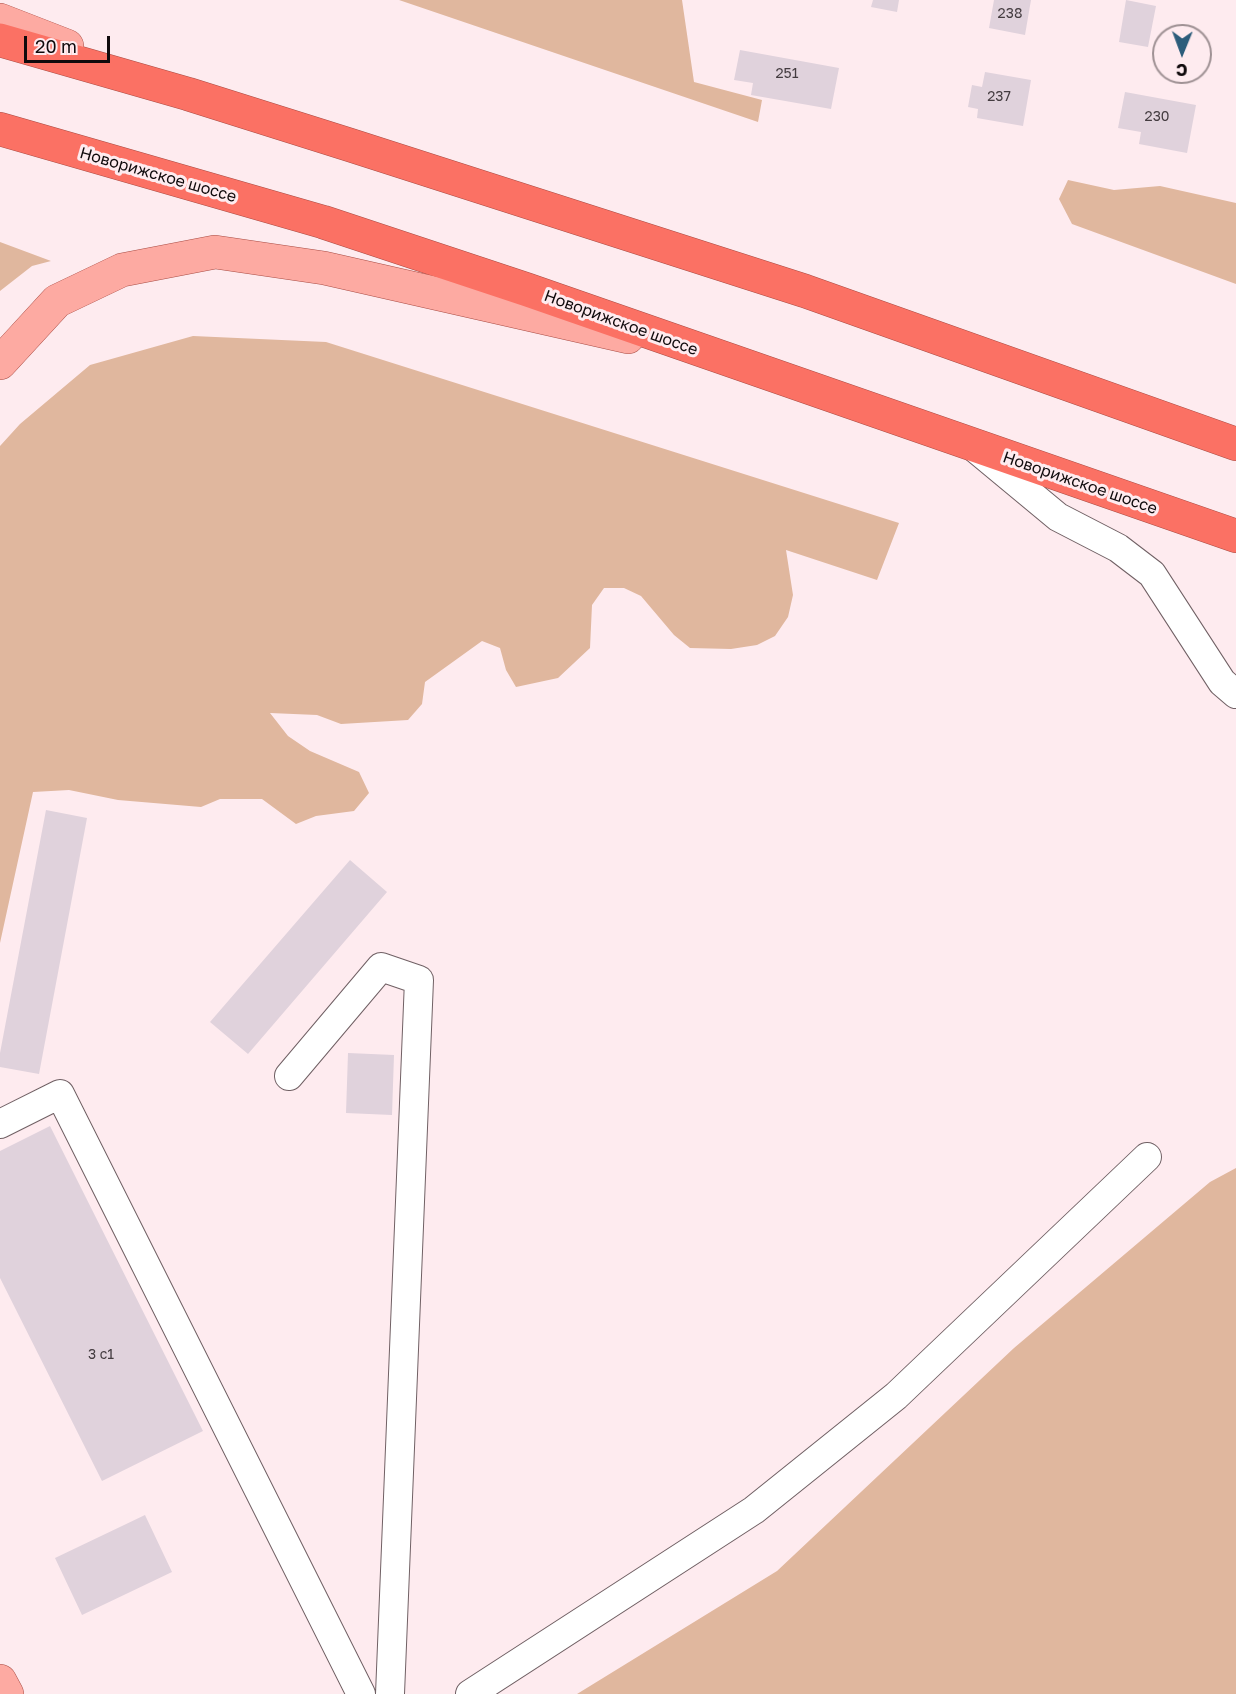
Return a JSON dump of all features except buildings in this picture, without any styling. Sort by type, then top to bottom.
[{"type":"highway","points":[[0,40],[188,94],[806,291],[1236,444]]},
{"type":"highway","name":"Новорижское шоссе","points":[[0,129],[323,222],[528,290],[1236,536]]},
{"type":"main road","points":[[0,20],[188,94]]},
{"type":"main road","points":[[0,363],[57,302],[122,270],[215,252],[324,268],[720,358]]},
{"type":"main road","points":[[0,1681],[7,1694]]},
{"type":"lane","points":[[972,446],[1058,517],[1118,548],[1152,574],[1222,682],[1236,694]]},
{"type":"lane","points":[[289,1076],[381,967],[419,980],[390,1694]]},
{"type":"lane","points":[[0,1124],[60,1094],[361,1694]]},
{"type":"lane","points":[[470,1694],[754,1510],[896,1396],[1147,1157]]},
{"type":"shaded area","points":[[399,0],[682,0],[694,82],[762,100],[758,122]]},
{"type":"shaded area","points":[[1068,180],[1114,190],[1160,186],[1236,203],[1236,284],[1072,224],[1059,199]]},
{"type":"shaded area","points":[[0,242],[51,261],[32,266],[0,291]]},
{"type":"shaded area","points":[[193,336],[326,342],[899,523],[877,580],[786,550],[793,595],[788,617],[775,636],[757,645],[731,649],[690,648],[674,635],[641,596],[624,588],[604,588],[592,605],[590,648],[558,678],[516,687],[506,670],[500,648],[482,641],[425,682],[422,704],[408,720],[341,724],[317,715],[270,713],[288,736],[310,751],[359,772],[369,793],[354,811],[316,816],[296,824],[262,799],[220,799],[201,807],[118,800],[69,790],[33,792],[0,943],[0,446],[20,424],[90,365]]},
{"type":"shaded area","points":[[1236,1168],[1236,1694],[577,1694],[777,1571],[1014,1348],[1210,1182]]}]
